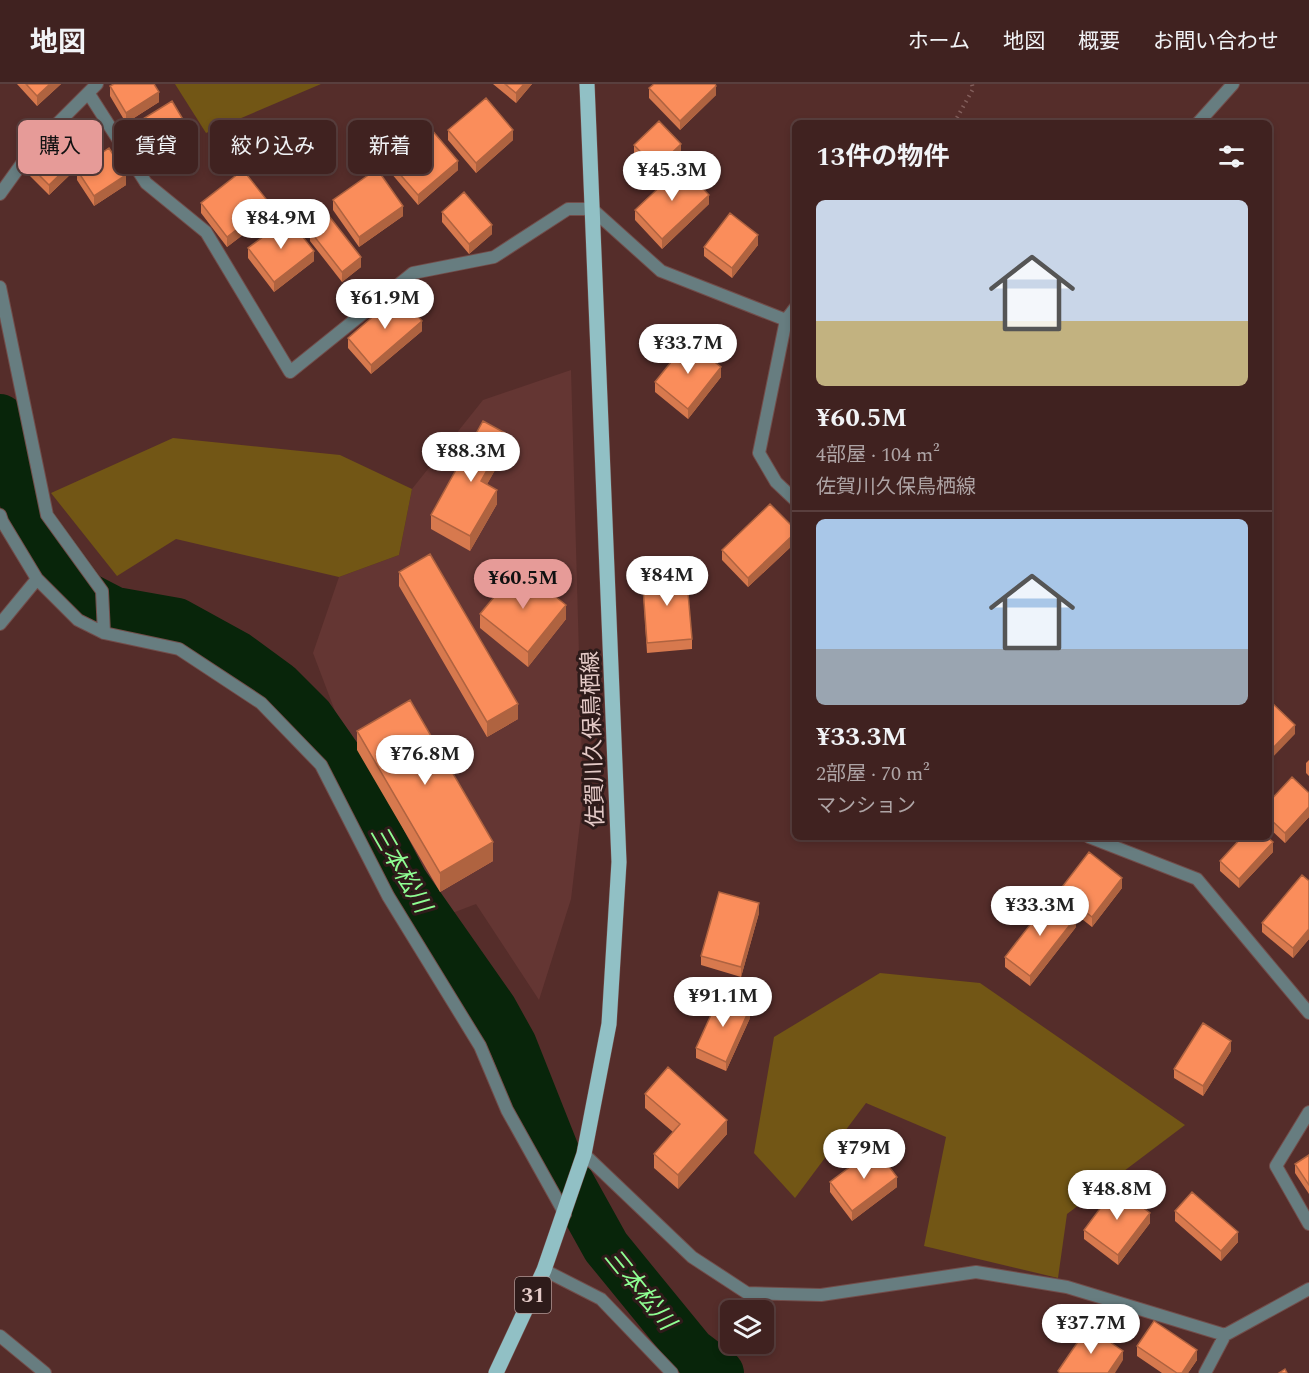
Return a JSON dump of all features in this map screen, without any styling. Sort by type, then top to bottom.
[{"type":"main road","name":"佐賀川久保鳥栖線","points":[[496,1373],[544,1270],[565,1214],[584,1154],[609,1024],[619,861],[587,84]]},
{"type":"street","points":[[1201,120],[1233,84]]},
{"type":"street","points":[[0,194],[33,148],[93,89],[146,183],[206,232],[290,372],[412,273],[494,257],[568,209],[592,209],[661,271],[786,320]]},
{"type":"street","points":[[0,287],[47,515],[102,591],[104,633]]},
{"type":"street","points":[[792,312],[786,320],[759,453],[776,482],[792,497]]},
{"type":"street","points":[[0,354],[14,358]]},
{"type":"street","points":[[0,515],[37,579],[78,620],[104,633],[179,649],[261,703],[321,765],[388,896],[480,1046],[507,1110],[565,1214]]},
{"type":"street","points":[[0,624],[37,579]]},
{"type":"street","points":[[1097,840],[1197,879],[1309,1013]]},
{"type":"street","points":[[1309,1112],[1276,1166],[1309,1224]]},
{"type":"street","points":[[584,1154],[692,1257],[747,1293],[821,1295],[976,1272],[1067,1287],[1226,1335]]},
{"type":"street","points":[[544,1270],[601,1299],[672,1373]]},
{"type":"street","points":[[1205,1373],[1226,1335],[1309,1289]]},
{"type":"street","points":[[0,1336],[45,1373]]},
{"type":"path","points":[[956,120],[973,89],[972,84]]},
{"type":"shaded area","points":[[175,84],[321,84],[237,120],[210,120],[210,131],[206,133]]},
{"type":"shaded area","points":[[571,370],[583,797],[571,899],[539,1000],[476,904],[421,925],[322,751],[338,719],[313,653],[339,577],[399,555],[412,489],[483,400]]},
{"type":"shaded area","points":[[173,438],[340,455],[412,489],[399,555],[339,577],[176,539],[117,576],[51,493]]},
{"type":"shaded area","points":[[880,973],[980,983],[1185,1125],[1067,1214],[1058,1278],[924,1246],[946,1137],[866,1103],[795,1198],[754,1153],[774,1037]]},
{"type":"building","points":[[26,84],[50,84],[37,96]]},
{"type":"building","points":[[114,84],[154,84],[159,92],[126,113],[110,86]]},
{"type":"building","points":[[505,84],[524,84],[516,93]]},
{"type":"building","points":[[654,84],[715,84],[716,86],[680,121],[649,88]]},
{"type":"building","points":[[486,98],[513,130],[476,163],[448,130]]},
{"type":"building","points":[[172,101],[183,120],[141,120]]},
{"type":"building","points":[[659,121],[681,144],[656,168],[634,145]]},
{"type":"building","points":[[432,130],[458,161],[418,195],[400,174],[432,174]]},
{"type":"building","points":[[109,148],[114,156],[114,174],[126,175],[94,196],[80,174],[102,174],[102,153]]},
{"type":"building","points":[[682,166],[709,195],[662,239],[635,210]]},
{"type":"building","points":[[38,174],[60,174],[49,185]]},
{"type":"building","points":[[238,174],[246,174],[270,204],[227,237],[201,203]]},
{"type":"building","points":[[370,174],[381,174],[403,206],[359,237],[333,200]]},
{"type":"building","points":[[464,192],[492,225],[469,244],[442,212]]},
{"type":"building","points":[[730,213],[758,235],[732,268],[704,247]]},
{"type":"building","points":[[329,216],[361,257],[342,272],[310,231]]},
{"type":"building","points":[[288,218],[314,251],[274,282],[248,248]]},
{"type":"building","points":[[399,294],[422,321],[371,365],[348,338]]},
{"type":"building","points":[[688,341],[721,367],[688,409],[655,382]]},
{"type":"building","points":[[483,421],[507,434],[481,481],[497,490],[470,536],[431,515]]},
{"type":"building","points":[[770,504],[792,526],[792,536],[748,578],[722,550]]},
{"type":"building","points":[[430,554],[518,704],[487,722],[399,572]]},
{"type":"building","points":[[519,567],[566,605],[528,652],[480,614]]},
{"type":"building","points":[[686,570],[692,639],[647,643],[642,574]]},
{"type":"building","points":[[410,700],[493,842],[440,873],[357,731]]},
{"type":"building","points":[[1272,703],[1295,725],[1272,749]]},
{"type":"building","points":[[1292,777],[1309,793],[1309,807],[1285,833],[1272,821],[1272,799]]},
{"type":"building","points":[[1239,840],[1271,840],[1273,842],[1239,879],[1220,861]]},
{"type":"building","points":[[1089,852],[1122,878],[1092,917],[1059,891]]},
{"type":"building","points":[[1302,875],[1309,881],[1309,929],[1293,948],[1262,923]]},
{"type":"building","points":[[719,892],[759,903],[741,967],[701,956]]},
{"type":"building","points":[[1051,898],[1076,917],[1030,976],[1005,957]]},
{"type":"building","points":[[720,995],[750,1008],[726,1062],[696,1048]]},
{"type":"building","points":[[1203,1023],[1231,1041],[1203,1086],[1174,1069]]},
{"type":"building","points":[[668,1067],[727,1120],[678,1175],[654,1154],[680,1124],[645,1094]]},
{"type":"building","points":[[875,1148],[897,1177],[852,1211],[830,1182]]},
{"type":"building","points":[[1309,1155],[1309,1185],[1295,1164]]},
{"type":"building","points":[[1116,1187],[1150,1213],[1118,1255],[1084,1230]]},
{"type":"building","points":[[1192,1192],[1238,1232],[1221,1251],[1175,1211]]},
{"type":"building","points":[[1154,1321],[1197,1350],[1182,1373],[1177,1373],[1137,1346]]},
{"type":"building","points":[[1088,1327],[1123,1351],[1108,1373],[1060,1373],[1058,1371]]},
{"type":"waterway","name":"三本松川","points":[[0,418],[28,518],[84,595],[115,611],[177,622],[237,655],[278,685],[310,717],[340,760],[404,882],[493,1009],[513,1045],[561,1166],[606,1247],[691,1351],[720,1373]]}]
